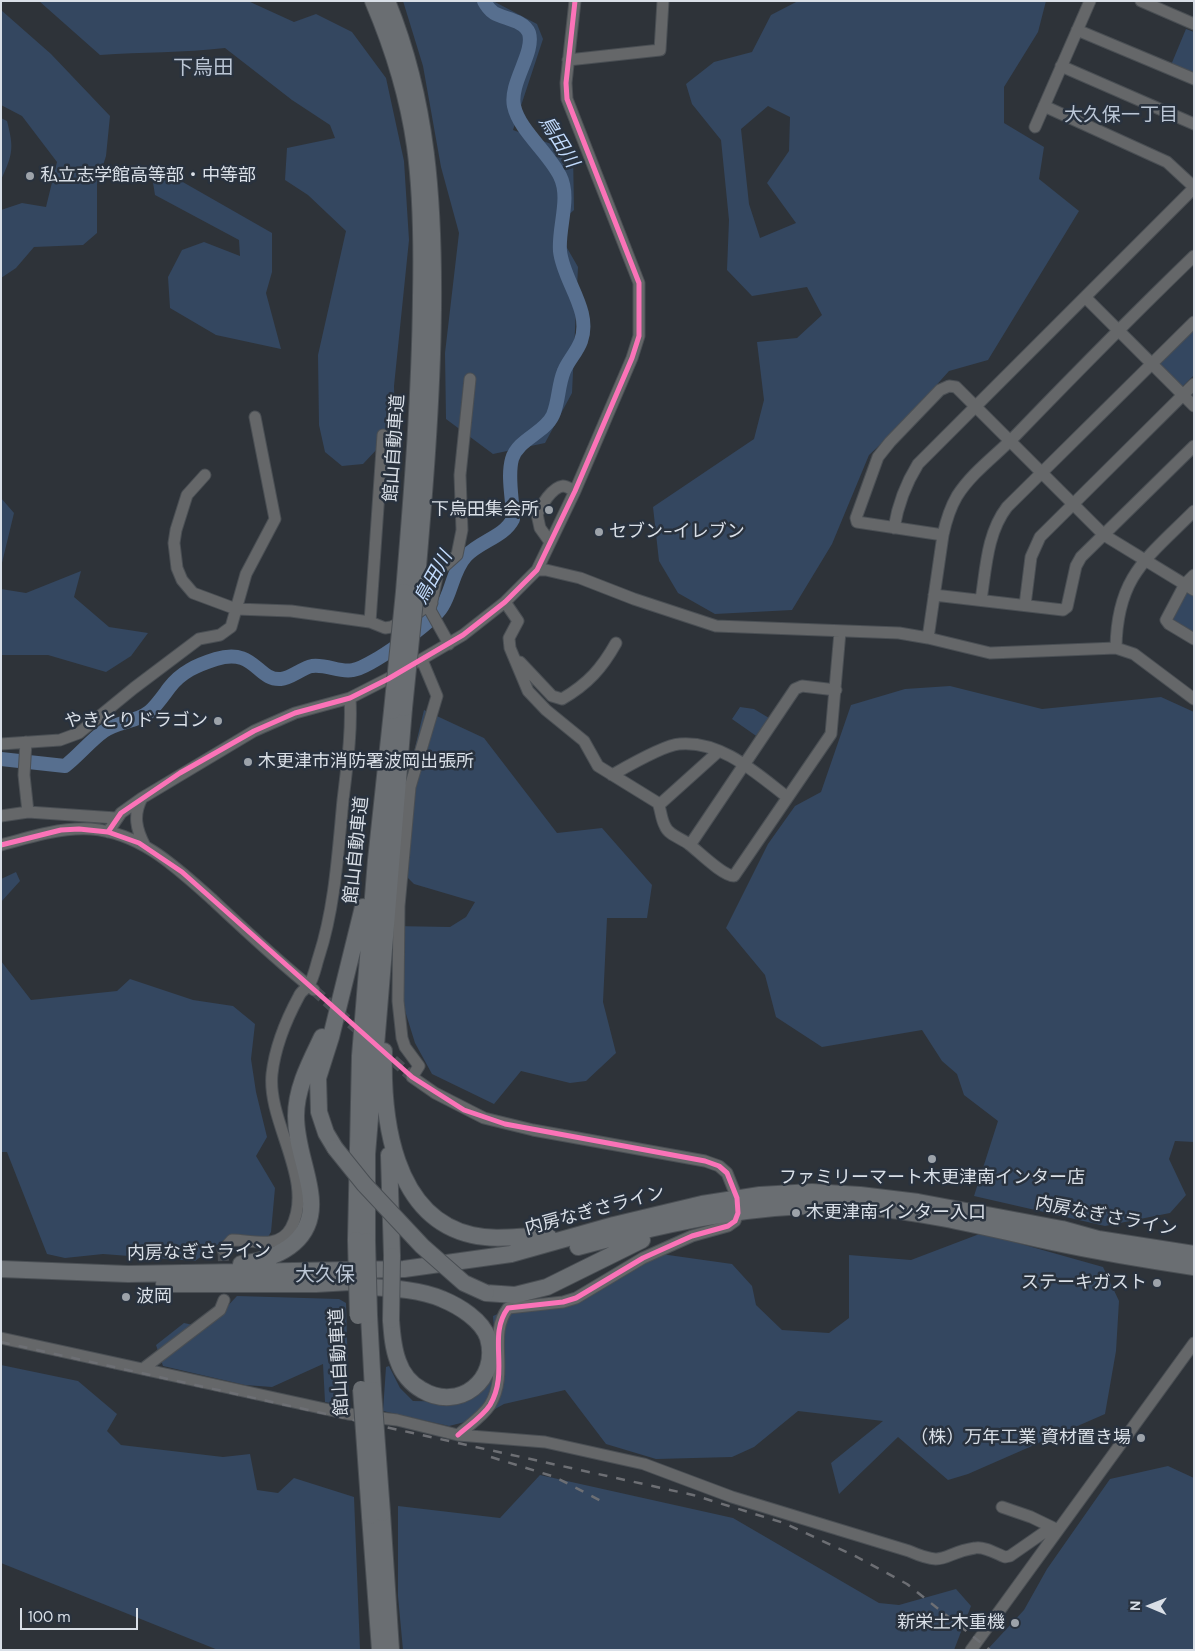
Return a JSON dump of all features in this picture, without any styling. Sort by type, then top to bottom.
[{"type":"highway","name":"館山自動車道","points":[[373,1],[394,56],[408,112],[415,145],[420,214],[421,337],[410,591]]},
{"type":"highway","name":"館山自動車道","points":[[362,1240],[386,914],[398,710],[427,454],[432,347],[432,212],[420,109],[406,52],[387,1]]},
{"type":"highway","name":"館山自動車道","points":[[391,1650],[376,1514],[363,1316],[360,1056],[376,860],[390,729],[398,710]]},
{"type":"highway","points":[[390,729],[372,860],[348,970],[331,1037],[318,1078],[319,1112],[326,1133],[335,1148],[364,1184],[422,1246],[464,1283],[486,1293],[514,1295],[547,1287],[616,1250],[676,1224]]},
{"type":"highway","points":[[316,1284],[424,1294],[441,1299],[458,1308],[473,1318],[488,1337],[488,1367],[481,1381],[471,1391],[450,1398],[434,1397],[415,1387],[407,1378],[398,1362],[391,1320],[392,1256],[392,1210],[384,1057],[386,914]]},
{"type":"highway","points":[[197,1272],[261,1261],[280,1254],[296,1242],[306,1227],[310,1212],[310,1192],[297,1142],[296,1114],[299,1091],[348,970]]},
{"type":"highway","points":[[386,1098],[398,1167],[422,1206],[450,1227],[472,1235],[494,1238],[542,1236],[573,1238]]},
{"type":"highway","name":"内房なぎさライン","points":[[1,1269],[128,1274],[404,1269],[479,1260],[573,1238],[614,1225],[812,1192],[918,1202],[1062,1229],[1098,1240],[1194,1254]]},
{"type":"highway","name":"内房なぎさライン","points":[[1,1279],[122,1284],[316,1284],[450,1275],[514,1264],[676,1224],[738,1205],[815,1206],[890,1210],[953,1220],[1094,1250],[1194,1267]]},
{"type":"highway","name":"館山自動車道","points":[[376,1514],[380,1650]]},
{"type":"street","points":[[108,832],[116,818],[142,798],[254,731],[296,713],[350,698],[449,644],[505,602],[537,570],[575,491],[632,358],[639,336],[639,283],[571,113],[566,83],[574,1]]},
{"type":"street","points":[[568,60],[660,50],[663,1]]},
{"type":"street","points":[[1035,127],[1090,1]]},
{"type":"street","points":[[1141,1],[1194,24]]},
{"type":"street","points":[[1077,30],[1194,78]]},
{"type":"street","points":[[1061,66],[1194,124]]},
{"type":"street","points":[[894,528],[898,505],[906,484],[918,464],[1085,297],[1138,241],[1194,187],[1167,162],[1044,106]]},
{"type":"street","points":[[928,638],[946,518],[958,496],[968,482],[1117,330],[1194,256]]},
{"type":"street","points":[[1085,297],[1194,406]]},
{"type":"street","points":[[981,600],[992,534],[997,520],[1007,507],[1194,322]]},
{"type":"street","points":[[449,644],[430,610],[438,572],[457,555],[462,530],[460,475],[470,379]]},
{"type":"street","points":[[1025,605],[1032,557],[1040,537],[1110,465],[1194,384]]},
{"type":"street","points":[[943,535],[857,522],[856,518],[878,457],[940,390],[949,386],[956,387],[1104,536],[1189,587]]},
{"type":"street","points":[[1,744],[25,745],[60,740],[79,734],[134,688],[199,639],[220,635],[231,626],[246,574],[275,519],[256,417]]},
{"type":"street","points":[[370,622],[383,435]]},
{"type":"street","points":[[934,595],[1063,610],[1067,607],[1076,566],[1081,557],[1194,446]]},
{"type":"street","points":[[204,475],[187,496],[176,530],[174,557],[182,580],[193,593],[236,610],[291,611],[370,622],[385,628],[410,618],[432,603]]},
{"type":"street","points":[[550,542],[540,528],[537,514],[544,502],[560,487],[564,486],[575,491]]},
{"type":"street","points":[[1116,648],[1116,622],[1120,602],[1129,581],[1144,561],[1194,511]]},
{"type":"street","points":[[537,570],[546,570],[580,578],[634,599],[716,626],[899,633],[928,638],[990,654],[1116,648],[1134,654],[1194,699]]},
{"type":"street","points":[[1194,575],[1189,587],[1166,620],[1169,624],[1194,639]]},
{"type":"street","points":[[505,602],[518,621],[509,638],[510,648],[528,691],[546,710],[584,741],[598,766],[659,805],[664,825],[670,833],[690,845],[709,863],[716,865],[730,876],[734,876],[831,734],[840,632]]},
{"type":"street","points":[[517,661],[552,696],[562,699],[594,676],[602,667],[616,643]]},
{"type":"street","points":[[422,660],[437,696],[410,788],[399,906],[398,1001],[402,1038],[419,1066],[412,1077],[435,1093],[484,1118],[533,1130],[705,1161],[719,1166],[727,1173],[738,1205],[736,1220],[728,1226],[692,1236],[643,1258],[576,1298],[562,1302],[508,1308],[499,1324],[500,1379],[489,1406],[458,1435]]},
{"type":"street","points":[[690,845],[717,802],[796,689],[802,686],[836,690]]},
{"type":"street","points":[[311,988],[328,922],[344,793],[350,698]]},
{"type":"street","points":[[612,775],[678,744],[706,746],[745,764],[787,797]]},
{"type":"street","points":[[25,745],[24,775],[28,812]]},
{"type":"street","points":[[659,805],[719,751]]},
{"type":"street","points":[[142,798],[137,807],[136,818],[137,828],[145,846]]},
{"type":"street","points":[[1,816],[28,812],[116,818]]},
{"type":"street","points":[[1,845],[62,830],[91,829],[108,832],[145,846],[182,872],[311,988]]},
{"type":"street","points":[[223,1250],[232,1240],[271,1243],[277,1241],[290,1230],[297,1211],[298,1188],[272,1091],[272,1074],[286,1022],[300,993],[311,988]]},
{"type":"street","points":[[144,1368],[220,1310],[224,1300]]},
{"type":"street","points":[[1,1338],[348,1414],[397,1420],[458,1435],[545,1442],[644,1464],[732,1497],[908,1551],[927,1559],[940,1560],[975,1548],[1005,1557],[1010,1556],[1046,1531],[1057,1531]]},
{"type":"street","points":[[971,1650],[1194,1343]]},
{"type":"street","points":[[1002,1508],[1031,1517],[1057,1531]]},
{"type":"shaded area","points":[[39,1],[248,1],[294,22],[316,14],[352,32],[386,78],[404,161],[409,240],[394,386],[395,430],[363,464],[342,466],[325,452],[319,425],[318,355],[346,231],[308,195],[285,180],[287,148],[335,138],[330,125],[292,100],[225,48],[100,55]]},
{"type":"shaded area","points":[[403,1],[493,1],[537,24],[543,39],[513,130],[573,152],[574,210],[555,227],[578,267],[572,393],[545,443],[493,454],[446,419],[445,353],[459,233],[441,167],[423,66]]},
{"type":"shaded area","points":[[798,1],[1046,1],[1038,32],[1004,87],[1004,123],[1044,147],[1039,179],[1079,211],[988,360],[949,371],[899,427],[869,455],[832,544],[792,610],[715,614],[678,593],[659,561],[653,507],[754,439],[764,400],[757,342],[797,338],[822,315],[807,287],[752,296],[727,270],[729,220],[721,140],[692,104],[686,84],[714,62],[752,52],[771,15]],"holes":[[[768,106],[790,117],[789,151],[767,183],[796,223],[760,238],[749,204],[741,129]]]},
{"type":"shaded area","points":[[1,10],[51,54],[110,116],[106,156],[97,184],[97,233],[83,245],[34,247],[16,268],[1,278],[1,210],[22,203],[46,207],[57,162],[22,116],[1,105]]},
{"type":"shaded area","points":[[1186,29],[1194,32],[1194,75],[1171,65]]},
{"type":"shaded area","points":[[1,118],[7,121],[11,138],[11,151],[1,180]]},
{"type":"shaded area","points":[[151,170],[174,177],[272,233],[272,272],[266,293],[281,349],[216,335],[170,308],[168,277],[182,250],[204,242],[240,256],[239,240],[155,195]]},
{"type":"shaded area","points":[[1194,328],[1194,375],[1181,388],[1158,364]]},
{"type":"shaded area","points":[[1,498],[14,513],[1,567]]},
{"type":"shaded area","points":[[81,571],[74,597],[109,627],[148,633],[131,656],[106,672],[48,655],[1,655],[1,589],[26,593]]},
{"type":"shaded area","points":[[1185,584],[1194,589],[1194,637],[1166,620]]},
{"type":"shaded area","points":[[950,686],[1042,709],[1161,697],[1194,712],[1194,1142],[1175,1141],[1169,1159],[1186,1195],[1170,1213],[1105,1226],[974,1196],[998,1121],[964,1095],[957,1074],[942,1061],[922,1030],[822,1047],[776,1017],[765,975],[726,928],[768,844],[795,806],[821,792],[851,705],[905,689]]},
{"type":"shaded area","points":[[740,707],[754,709],[774,721],[762,740],[732,719]]},
{"type":"shaded area","points":[[424,710],[484,738],[557,833],[602,828],[652,885],[647,918],[607,918],[603,1002],[616,1053],[586,1081],[570,1083],[521,1071],[494,1104],[432,1074],[415,1043],[397,985],[393,926],[450,927],[466,917],[475,902],[414,884],[397,867],[413,756]]},
{"type":"shaded area","points":[[16,872],[20,881],[1,902],[1,879]]},
{"type":"shaded area","points":[[1,961],[31,1000],[117,991],[130,979],[193,1000],[233,1006],[255,1024],[251,1059],[256,1092],[267,1137],[256,1156],[275,1188],[271,1232],[262,1247],[224,1240],[195,1261],[103,1254],[65,1258],[47,1254],[7,1152],[1,1152]]},
{"type":"shaded area","points":[[982,1233],[1103,1267],[1119,1301],[1116,1351],[1105,1414],[968,1474],[948,1480],[898,1437],[839,1494],[831,1463],[883,1421],[798,1411],[754,1447],[732,1457],[656,1459],[606,1444],[565,1390],[504,1404],[477,1419],[449,1426],[383,1411],[386,1367],[389,1366],[400,1388],[413,1401],[465,1402],[487,1384],[495,1342],[493,1316],[509,1309],[554,1307],[654,1253],[732,1264],[752,1286],[756,1305],[782,1330],[829,1333],[849,1318],[849,1255],[911,1260]]},
{"type":"shaded area","points":[[237,1296],[339,1299],[346,1303],[349,1407],[325,1402],[323,1364],[272,1387],[245,1385],[163,1366],[156,1345],[184,1323],[207,1328]]},
{"type":"shaded area","points":[[1,1365],[78,1381],[117,1414],[107,1431],[121,1445],[223,1457],[250,1454],[257,1490],[278,1493],[294,1478],[354,1497],[360,1650],[218,1650],[1,1563]]},
{"type":"shaded area","points":[[1168,1466],[1194,1478],[1194,1650],[987,1650],[1024,1610],[1047,1569],[1110,1479]]},
{"type":"shaded area","points":[[540,1475],[733,1518],[879,1603],[899,1605],[956,1589],[971,1606],[954,1650],[403,1650],[398,1596],[398,1506],[500,1518]]},
{"type":"waterway","name":"鳥田川","points":[[1,759],[65,766],[104,731],[115,725],[139,718],[149,712],[184,673],[216,659],[229,656],[239,657],[254,665],[266,675],[281,679],[312,666],[323,666],[348,671],[361,667],[386,653],[427,623],[442,607],[458,568],[466,556],[478,546],[498,535],[513,519],[510,481],[512,459],[520,446],[544,427],[553,415],[564,371],[581,341],[583,318],[562,262],[560,251],[564,203],[563,185],[555,167],[528,133],[514,106],[513,97],[528,50],[529,33],[523,25],[494,13],[484,1]]},
{"type":"tunnel","points":[[314,990],[365,1036]]},
{"type":"tunnel","points":[[381,1049],[412,1077]]},
{"type":"tunnel","points":[[223,1250],[224,1278]]},
{"type":"railway","points":[[1,1342],[693,1495],[784,1523],[857,1557],[907,1584],[990,1650]]},
{"type":"railway","points":[[491,1457],[555,1477],[607,1504]]},
{"type":"cycle path","points":[[108,832],[121,813],[180,773],[254,731],[295,713],[350,698],[388,679],[463,635],[505,602],[537,570],[575,491],[632,358],[639,336],[639,283],[567,99],[566,83],[575,1]]},
{"type":"cycle path","points":[[1,845],[61,830],[79,829],[108,832],[139,843],[182,872],[412,1077],[464,1110],[505,1124],[705,1161],[719,1166],[727,1173],[737,1198],[738,1213],[735,1221],[728,1226],[692,1236],[643,1258],[576,1298],[563,1302],[508,1308],[499,1330],[499,1367],[496,1392],[487,1409],[458,1435]]},
{"type":"place","name":"私立志学館高等部・中等部","points":[[30,176]]},
{"type":"place","name":"下烏田集会所","points":[[549,510]]},
{"type":"place","name":"セブン-イレブン","points":[[599,532]]},
{"type":"place","name":"やきとりドラゴン","points":[[218,721]]},
{"type":"place","name":"木更津市消防署波岡出張所","points":[[248,762]]},
{"type":"place","name":"ファミリーマート木更津南インター店","points":[[932,1159]]},
{"type":"place","name":"木更津南インター入口","points":[[796,1213]]},
{"type":"place","name":"ステーキガスト","points":[[1157,1283]]},
{"type":"place","name":"波岡","points":[[126,1297]]},
{"type":"place","name":"（株）万年工業 資材置き場","points":[[1141,1438]]},
{"type":"place","name":"新栄土木重機","points":[[1015,1623]]},
{"type":"district","name":"下烏田","points":[[203,69]]},
{"type":"district","name":"大久保一丁目","points":[[1121,116]]},
{"type":"district","name":"大久保","points":[[325,1276]]}]
